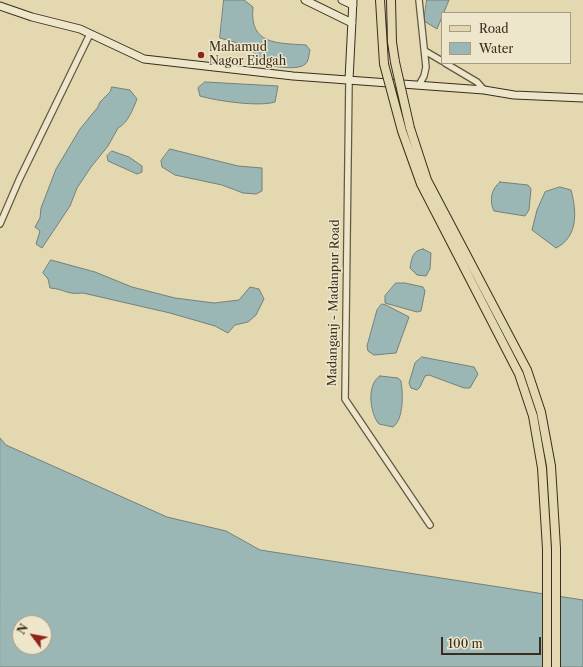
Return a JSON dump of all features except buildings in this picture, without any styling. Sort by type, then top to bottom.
[{"type":"main road","points":[[380,0],[384,64],[402,131],[421,184],[519,374],[533,416],[542,468],[547,549],[547,667]]},
{"type":"main road","points":[[391,0],[392,42],[395,62],[410,128],[427,180],[527,370],[541,412],[552,473],[556,548],[556,667]]},
{"type":"street","points":[[305,0],[352,23]]},
{"type":"street","points":[[342,0],[353,2],[349,80]]},
{"type":"street","points":[[419,0],[426,67],[424,76],[419,85]]},
{"type":"street","points":[[0,6],[32,17],[80,29],[144,60],[349,80],[484,90],[514,95],[583,98]]},
{"type":"street","points":[[0,224],[19,180],[90,34]]},
{"type":"street","points":[[425,50],[441,60]]},
{"type":"street","points":[[447,64],[477,82],[484,90]]},
{"type":"street","name":"Madanganj - Madanpur Road","points":[[349,80],[345,399],[430,525]]},
{"type":"water","points":[[224,0],[244,0],[253,7],[253,19],[256,29],[260,35],[267,40],[285,44],[306,45],[310,50],[307,62],[304,65],[291,68],[257,63],[252,47],[220,38]]},
{"type":"water","points":[[427,0],[449,0],[444,12],[441,12],[441,19],[437,29],[424,21]]},
{"type":"water","points":[[205,82],[278,86],[275,102],[249,104],[217,100],[200,96],[198,88]]},
{"type":"water","points":[[112,87],[130,90],[137,99],[134,107],[125,123],[118,128],[108,146],[91,167],[77,188],[70,206],[42,248],[36,244],[40,231],[35,227],[40,218],[41,208],[56,169],[80,129],[98,107],[100,102],[110,92]]},
{"type":"water","points":[[170,149],[238,166],[262,168],[262,191],[256,194],[243,193],[222,185],[175,175],[162,167],[161,161]]},
{"type":"water","points":[[112,151],[129,157],[142,166],[142,172],[137,174],[108,161],[107,156]]},
{"type":"water","points":[[500,182],[528,185],[531,189],[529,210],[525,216],[494,211],[491,199],[495,188]]},
{"type":"water","points":[[560,187],[571,190],[575,215],[572,231],[563,243],[556,248],[532,230],[537,210],[545,192]]},
{"type":"water","points":[[423,249],[431,253],[430,269],[426,276],[417,275],[410,268],[412,258],[415,253]]},
{"type":"water","points":[[51,260],[95,272],[132,287],[175,298],[214,303],[239,300],[250,287],[259,289],[264,299],[256,315],[248,322],[235,325],[228,333],[215,326],[170,313],[83,293],[69,293],[59,289],[50,288],[48,279],[43,273]]},
{"type":"water","points":[[396,283],[405,283],[423,287],[425,291],[421,311],[417,312],[385,303],[385,296]]},
{"type":"water","points":[[382,304],[409,317],[396,353],[374,355],[368,351],[367,346],[377,310]]},
{"type":"water","points":[[422,357],[474,367],[478,374],[470,388],[464,388],[429,375],[425,376],[417,390],[411,388],[409,383],[415,363]]},
{"type":"water","points":[[380,376],[398,378],[401,381],[401,412],[397,423],[393,427],[379,424],[373,413],[371,392],[373,385]]},
{"type":"water","points":[[0,438],[6,445],[167,517],[226,531],[260,550],[583,600],[583,667],[0,667]]},
{"type":"place","name":"Mahamud Nagor Eidgah","points":[[201,55]]}]
